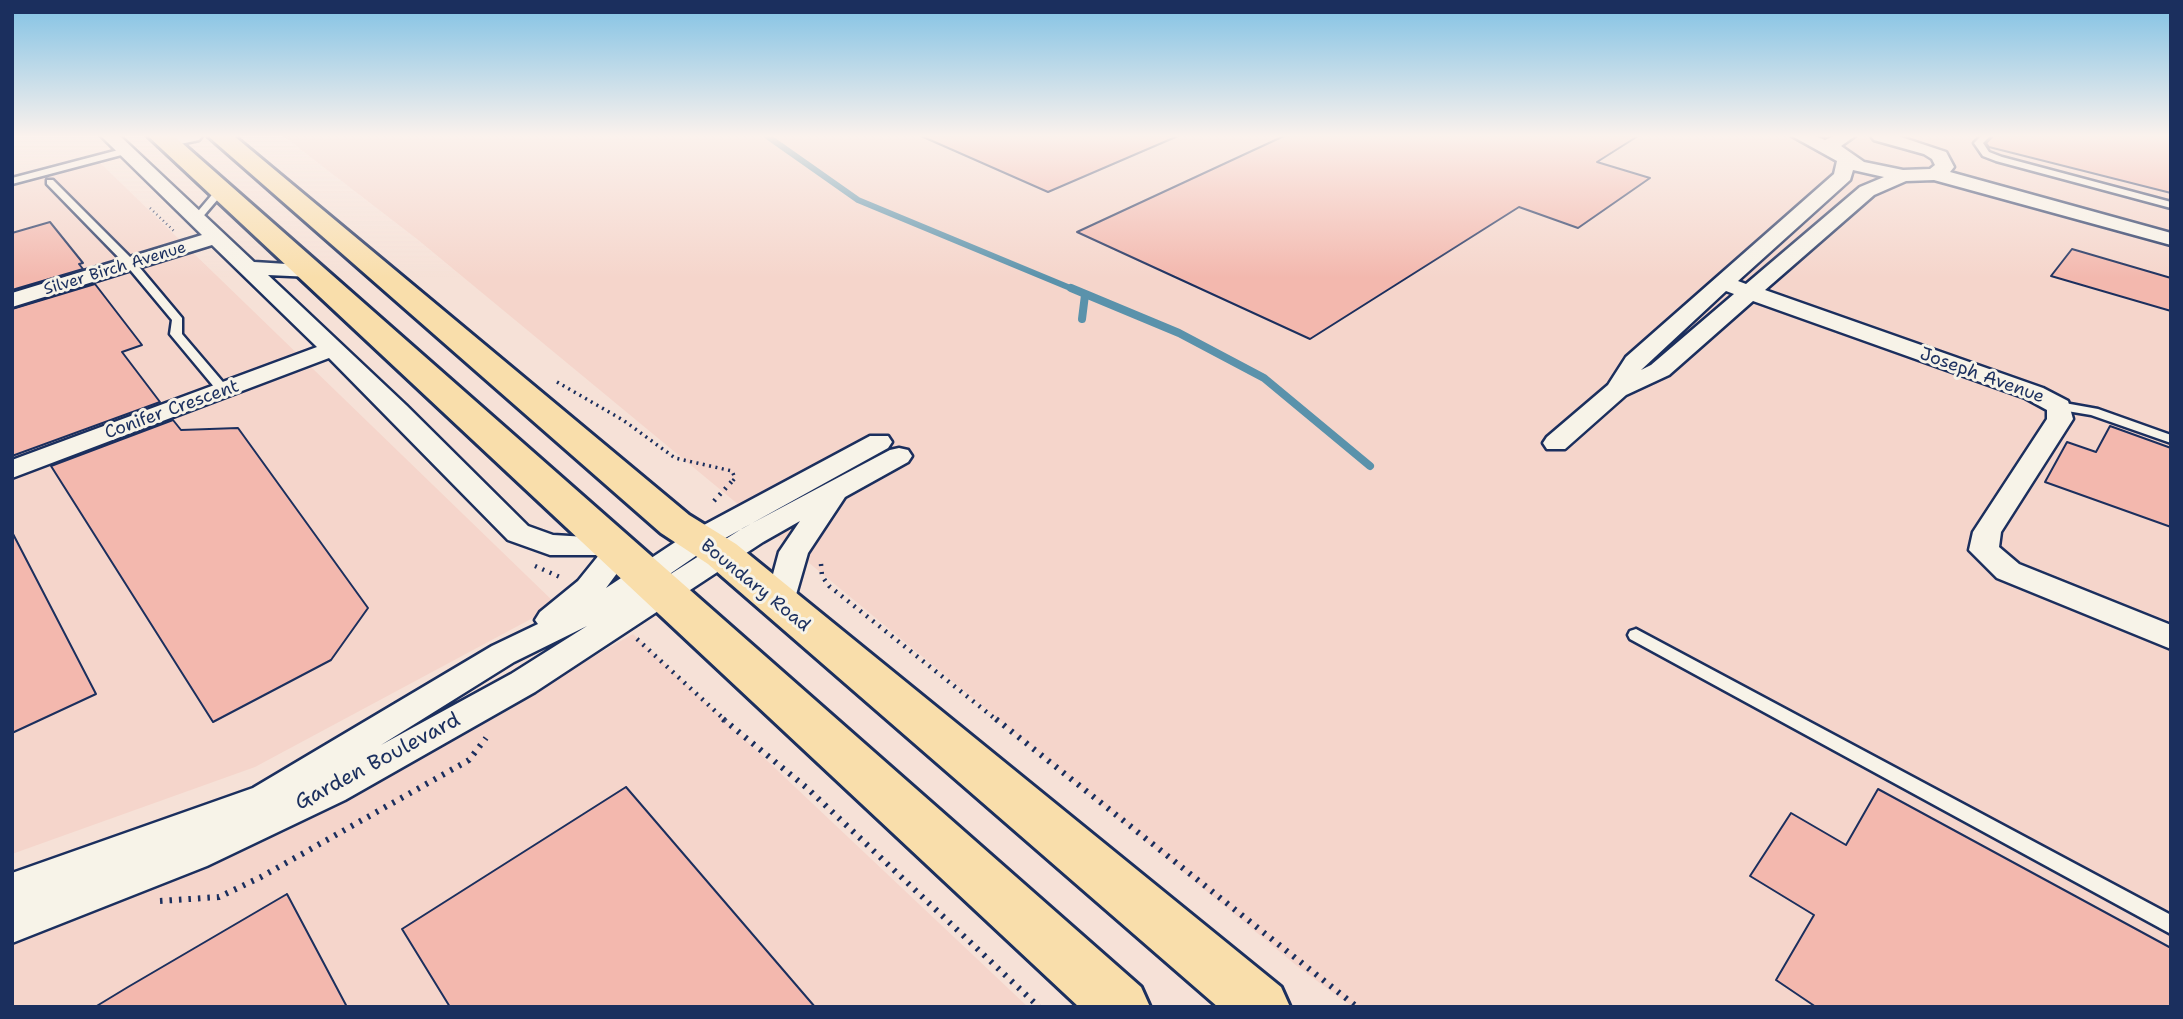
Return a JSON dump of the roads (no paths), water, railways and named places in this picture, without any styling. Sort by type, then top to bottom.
[{"type":"main road","points":[[212,184],[312,271],[1121,1007]]},
{"type":"main road","name":"Boundary Road","points":[[282,184],[653,506],[719,538],[780,604],[1261,1007]]},
{"type":"street","points":[[160,184],[397,410],[509,526],[533,539],[635,567]]},
{"type":"street","points":[[1617,390],[1634,362],[1835,184]]},
{"type":"street","points":[[1556,443],[1617,390],[1660,370],[1867,191],[1885,184]]},
{"type":"street","points":[[1988,184],[2171,239]]},
{"type":"street","points":[[2001,184],[2171,224]]},
{"type":"street","name":"Silver Birch Avenue","points":[[12,300],[218,237]]},
{"type":"street","points":[[248,268],[312,271]]},
{"type":"street","name":"Joseph Avenue","points":[[1723,284],[2034,393],[2059,406],[2060,419],[1987,532],[1984,550],[2008,571],[2171,638]]},
{"type":"street","name":"Conifer Crescent","points":[[12,470],[332,349]]},
{"type":"street","points":[[889,449],[836,489],[719,538],[889,449]]},
{"type":"street","points":[[780,604],[794,552],[836,489]]},
{"type":"street","name":"Garden Boulevard","points":[[12,890],[266,799],[503,654],[550,635],[635,567],[719,538]]},
{"type":"street","points":[[503,654],[557,616],[589,588],[635,567]]},
{"type":"street","name":"Garden Boulevard","points":[[12,925],[194,855],[332,790],[523,682],[623,619],[635,567]]},
{"type":"lane","points":[[51,184],[131,264],[178,320],[176,334],[224,391]]},
{"type":"lane","points":[[2091,184],[2171,205]]},
{"type":"lane","points":[[197,218],[219,192]]},
{"type":"lane","points":[[2059,406],[2095,412],[2171,439]]},
{"type":"lane","points":[[1636,635],[2171,925]]},
{"type":"waterway","points":[[835,184],[858,200],[1075,290]]},
{"type":"waterway","points":[[1071,288],[1179,333],[1264,378],[1370,466]]},
{"type":"waterway","points":[[1082,319],[1085,295]]}]
